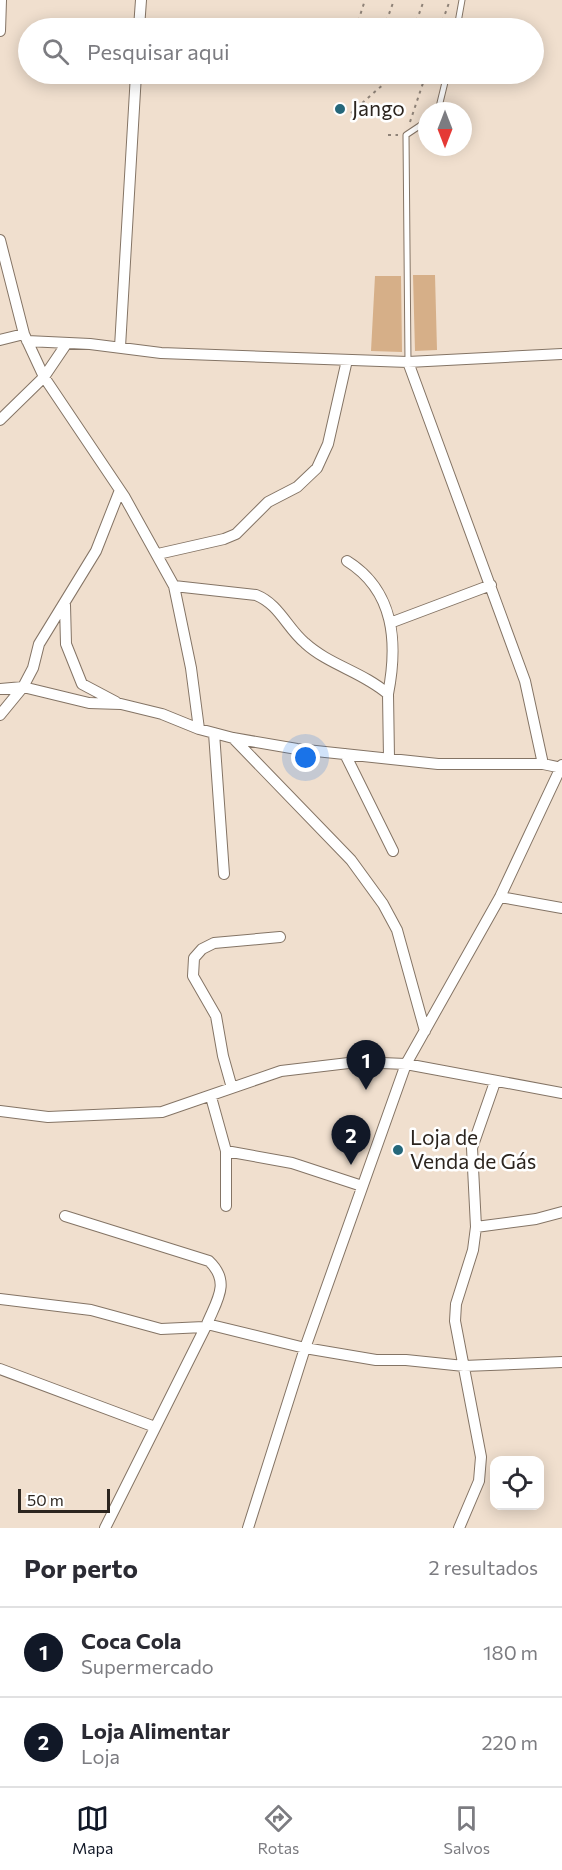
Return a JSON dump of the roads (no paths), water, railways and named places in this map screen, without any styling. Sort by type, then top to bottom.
[{"type":"street","points":[[0,31],[1,0]]},
{"type":"street","points":[[140,18],[141,0]]},
{"type":"street","points":[[120,347],[135,84]]},
{"type":"street","points":[[0,240],[25,337],[44,377],[120,490],[174,586],[189,658],[199,729]]},
{"type":"street","points":[[0,340],[25,337],[161,353],[408,362],[562,354]]},
{"type":"street","points":[[0,420],[44,377],[67,343]]},
{"type":"street","points":[[158,554],[224,539],[236,534],[268,502],[297,487],[317,468],[328,444],[347,360]]},
{"type":"street","points":[[408,362],[525,681],[543,764]]},
{"type":"street","points":[[0,716],[23,687],[33,668],[44,634],[65,605],[96,551],[120,490]]},
{"type":"street","points":[[347,561],[374,582],[390,623],[394,663],[388,694],[389,758]]},
{"type":"street","points":[[390,623],[491,585]]},
{"type":"street","points":[[174,586],[256,595],[267,599],[307,645],[375,683],[388,694]]},
{"type":"street","points":[[65,605],[66,644],[82,684],[121,704]]},
{"type":"street","points":[[0,689],[23,687],[89,703],[121,704],[162,714],[199,729],[233,738],[345,754],[438,764],[543,764],[562,767],[500,897],[406,1064],[305,1348],[248,1528]]},
{"type":"street","points":[[214,733],[224,874]]},
{"type":"street","points":[[233,738],[351,860],[383,904],[397,930],[425,1031]]},
{"type":"street","points":[[345,754],[393,851]]},
{"type":"street","points":[[500,897],[562,908]]},
{"type":"street","points":[[232,1088],[223,1056],[216,1016],[193,976],[194,958],[202,949],[214,943],[280,937]]},
{"type":"street","points":[[0,1111],[48,1117],[162,1112],[281,1071],[357,1062],[406,1064],[562,1093]]},
{"type":"street","points":[[459,1528],[478,1481],[481,1457],[455,1321],[456,1304],[473,1250],[476,1227],[472,1148],[474,1136],[495,1082]]},
{"type":"street","points":[[211,1097],[226,1150],[226,1206]]},
{"type":"street","points":[[226,1150],[292,1163],[362,1186]]},
{"type":"street","points":[[476,1227],[536,1219],[562,1212]]},
{"type":"street","points":[[64,1216],[209,1261],[218,1270],[221,1278],[220,1292],[205,1325],[105,1528]]},
{"type":"street","points":[[0,1299],[91,1310],[154,1328],[205,1325],[305,1348],[376,1360],[406,1360],[464,1366],[562,1362]]},
{"type":"street","points":[[0,1369],[155,1427]]},
{"type":"lane","points":[[459,18],[462,0]]},
{"type":"lane","points":[[440,102],[445,84]]},
{"type":"lane","points":[[408,362],[406,135],[418,127]]},
{"type":"place","name":"Jango","points":[[340,109]]},
{"type":"place","name":"Coca Cola","points":[[366,1090]]},
{"type":"place","name":"Loja de Venda de Gás","points":[[398,1150]]},
{"type":"place","name":"Loja Alimentar","points":[[351,1165]]}]
